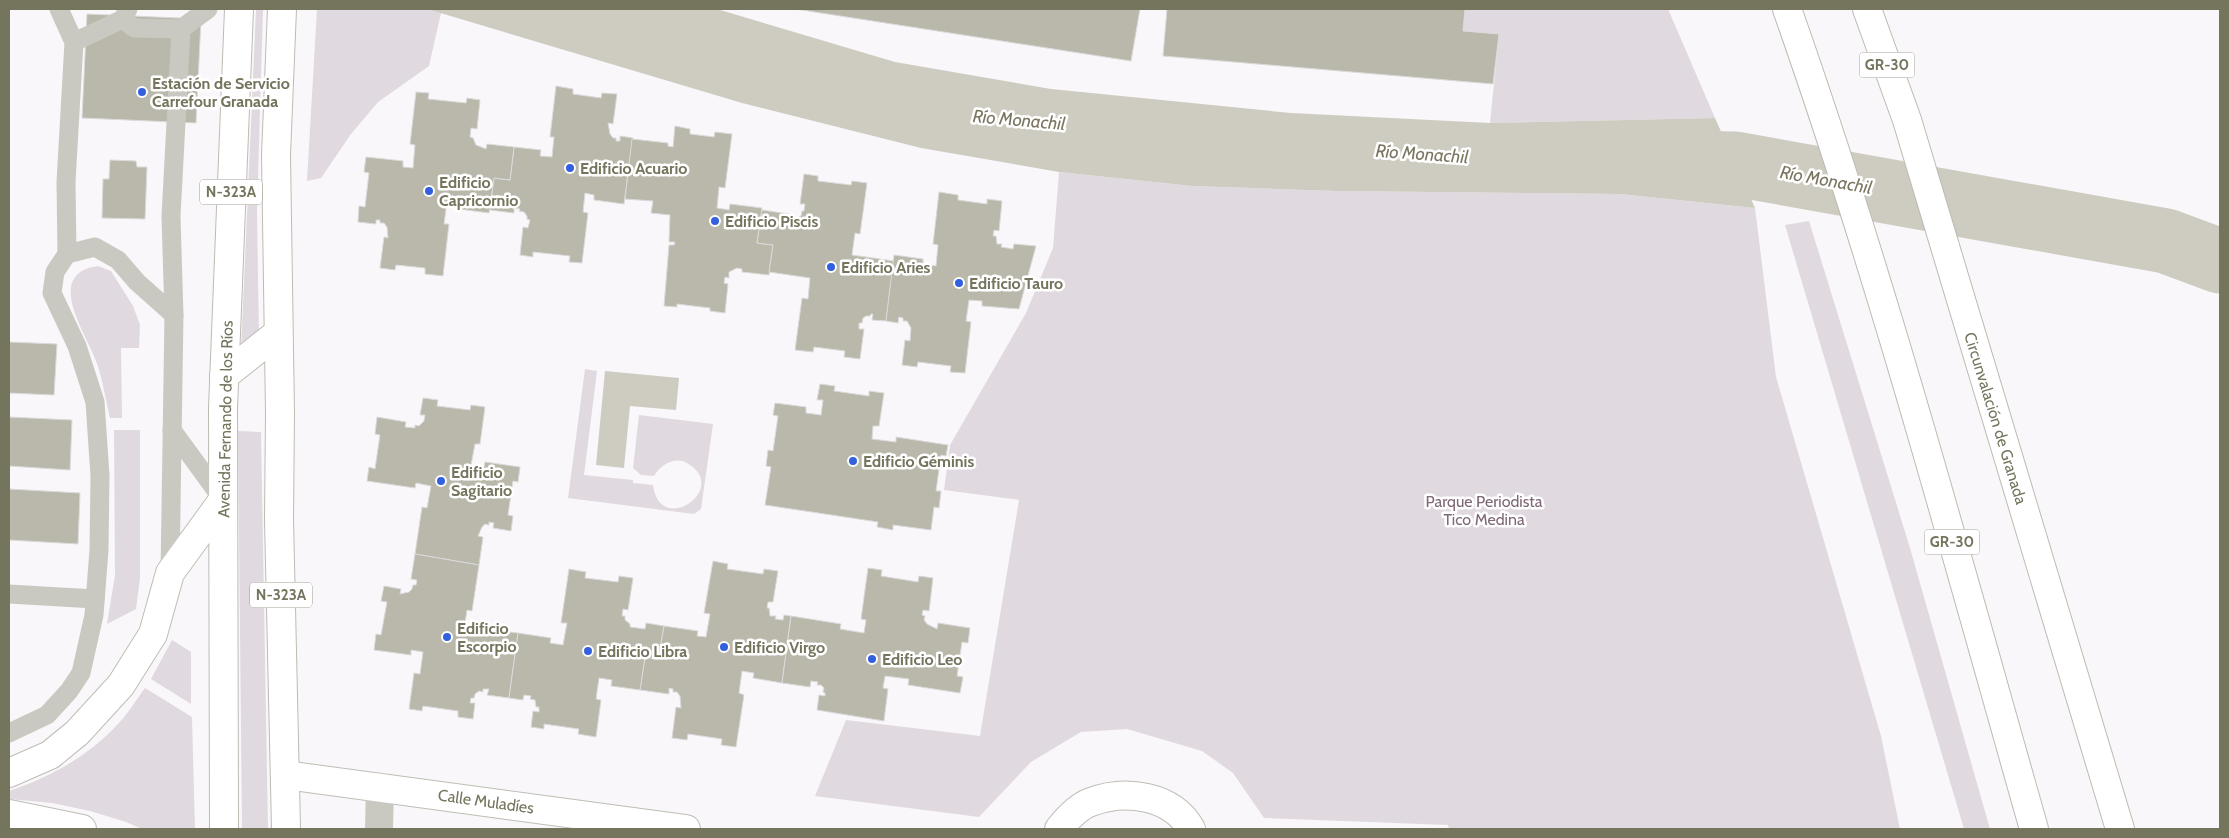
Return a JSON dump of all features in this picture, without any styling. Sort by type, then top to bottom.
[{"type":"main road","name":"Avenida Fernando de los Ríos","points":[[224,829],[224,376],[239,9]]},
{"type":"main road","name":"N-323A","points":[[282,9],[276,155],[279,519],[286,829]]},
{"type":"main road","name":"GR-30","points":[[1787,9],[1822,106],[1870,255],[2034,829]]},
{"type":"main road","name":"Circunvalación de Granada","points":[[1867,9],[1906,120],[2120,829]]},
{"type":"main road","points":[[224,376],[278,333]]},
{"type":"main road","points":[[9,773],[50,755],[77,733],[120,685],[153,634],[170,573],[223,500]]},
{"type":"main road","name":"Calle Muladíes","points":[[285,775],[686,829]]},
{"type":"main road","points":[[1059,829],[1066,820],[1089,802],[1116,795],[1142,796],[1167,806],[1188,823],[1191,829]]},
{"type":"main road","points":[[9,814],[82,829]]},
{"type":"street","points":[[379,829],[380,787]]},
{"type":"lane","points":[[9,733],[47,715],[69,691],[81,673],[94,615],[99,550],[100,476],[95,402],[77,346],[52,293],[55,272],[67,254],[66,182],[74,42],[59,9]]},
{"type":"lane","points":[[74,42],[126,14],[134,28],[180,30],[208,9]]},
{"type":"lane","points":[[170,573],[174,315],[171,216],[180,30]]},
{"type":"lane","points":[[67,254],[95,247],[118,260],[137,282],[174,315]]},
{"type":"lane","points":[[172,430],[223,500]]},
{"type":"lane","points":[[9,594],[95,598]]},
{"type":"green space","points":[[256,9],[263,9],[257,213],[259,339],[241,351]]},
{"type":"green space","points":[[317,9],[427,9],[441,13],[429,66],[378,102],[351,134],[321,178],[307,181]]},
{"type":"green space","points":[[1465,9],[1668,9],[1715,118],[1490,123],[1499,34],[1463,31]]},
{"type":"green space","name":"Parque Periodista Tico Medina","points":[[1059,172],[1192,186],[1335,191],[1620,194],[1755,208],[1776,377],[1881,736],[1900,829],[1449,829],[1448,825],[1264,818],[1233,773],[1202,751],[1127,729],[1081,732],[1031,762],[979,817],[815,796],[846,720],[980,736],[1019,500],[944,490],[950,445],[1026,313],[1053,248]]},
{"type":"green space","points":[[1809,221],[1910,548],[1990,829],[1964,829],[1785,225]]},
{"type":"green space","points":[[98,266],[111,271],[133,306],[140,325],[139,348],[121,348],[122,418],[110,418],[98,366],[73,307],[71,293],[73,281],[82,271]]},
{"type":"green space","points":[[585,369],[597,371],[584,475],[633,480],[633,483],[653,485],[658,500],[667,507],[678,508],[688,504],[697,496],[701,486],[700,475],[690,465],[680,461],[665,464],[654,476],[641,475],[633,468],[639,415],[713,424],[701,509],[694,514],[568,498]]},
{"type":"green space","points":[[114,430],[140,430],[140,578],[136,609],[107,624],[115,575]]},
{"type":"green space","points":[[238,431],[261,432],[268,829],[242,829]]},
{"type":"green space","points":[[172,640],[191,652],[191,704],[151,679]]},
{"type":"green space","points":[[145,688],[192,717],[195,829],[142,829],[90,811],[52,803],[9,799],[9,791],[67,765],[93,747],[121,721]]},
{"type":"water","points":[[427,9],[717,9],[895,62],[1051,89],[1291,113],[1490,123],[1715,118],[1755,208],[1620,194],[1335,191],[1192,186],[1059,172],[921,148],[742,103]]},
{"type":"water","points":[[605,371],[679,378],[676,410],[630,406],[624,468],[596,465]]},
{"type":"building","points":[[795,9],[1140,9],[1131,61]]},
{"type":"building","points":[[1167,9],[1465,9],[1463,31],[1499,34],[1493,84],[1163,56]]},
{"type":"building","points":[[87,14],[201,19],[196,123],[82,118]]},
{"type":"building","name":"Edificio Acuario","points":[[556,86],[573,89],[573,94],[601,98],[602,93],[617,94],[613,124],[608,123],[610,134],[613,138],[616,138],[616,141],[620,141],[620,136],[633,138],[624,204],[594,200],[594,195],[585,193],[583,212],[588,213],[582,263],[569,262],[570,256],[533,252],[533,257],[520,255],[523,227],[528,228],[530,220],[527,219],[524,212],[519,211],[520,209],[514,208],[514,213],[490,210],[494,178],[510,180],[514,147],[541,150],[540,156],[552,157],[554,137],[550,137]]},
{"type":"building","name":"Edificio Capricornio","points":[[416,92],[429,93],[428,99],[466,103],[467,98],[480,100],[477,129],[471,128],[470,137],[473,138],[476,145],[486,149],[487,144],[514,147],[510,180],[494,178],[489,213],[459,209],[459,203],[447,202],[444,224],[449,224],[443,276],[425,274],[425,268],[396,265],[395,270],[380,268],[384,237],[388,238],[387,227],[384,223],[380,223],[380,220],[376,220],[376,224],[358,222],[359,206],[365,207],[369,173],[364,172],[366,157],[403,161],[403,167],[413,168],[415,145],[410,144]]},
{"type":"building","name":"Edificio Piscis","points":[[675,126],[690,129],[690,134],[714,137],[715,132],[732,134],[725,188],[719,187],[717,208],[729,210],[730,204],[762,208],[757,243],[773,245],[769,275],[742,272],[742,269],[737,268],[729,272],[729,278],[725,277],[724,283],[728,284],[725,313],[710,311],[710,308],[677,304],[677,307],[664,306],[669,245],[674,245],[675,242],[669,242],[670,215],[651,213],[653,201],[625,199],[632,139],[668,143],[668,146],[673,147]]},
{"type":"building","points":[[110,160],[136,161],[137,167],[147,167],[145,219],[102,218],[103,179],[109,179]]},
{"type":"building","name":"Edificio Aries","points":[[804,174],[818,176],[818,181],[851,185],[852,181],[867,183],[860,234],[855,233],[852,255],[894,261],[886,321],[872,320],[873,314],[871,314],[863,318],[862,323],[859,323],[859,329],[864,329],[860,359],[844,357],[845,351],[814,347],[813,352],[795,350],[802,298],[808,299],[810,278],[769,272],[773,245],[757,243],[762,210],[789,214],[788,219],[794,220],[794,218],[801,216],[805,204],[800,204]]},
{"type":"building","name":"Edificio Tauro","points":[[939,192],[958,195],[958,200],[987,204],[987,199],[1002,201],[999,231],[994,230],[993,236],[996,236],[997,244],[1002,244],[1001,247],[1013,249],[1014,244],[1036,246],[1019,309],[982,306],[982,301],[969,300],[966,321],[971,322],[965,373],[950,372],[951,366],[918,362],[917,367],[902,365],[905,340],[910,341],[911,328],[907,321],[903,321],[903,318],[899,317],[898,323],[886,321],[894,255],[923,259],[923,264],[936,266],[938,245],[933,244]]},
{"type":"building","points":[[9,342],[57,344],[54,395],[9,393]]},
{"type":"building","name":"Edificio Géminis","points":[[820,384],[835,386],[834,391],[869,396],[869,391],[884,393],[879,426],[873,426],[872,439],[896,442],[896,437],[948,445],[946,456],[941,455],[936,491],[941,491],[939,508],[934,507],[931,530],[893,525],[893,530],[877,527],[878,522],[765,505],[771,467],[766,466],[768,450],[773,451],[778,416],[773,415],[775,403],[806,407],[806,413],[821,415],[823,400],[817,400]]},
{"type":"building","name":"Edificio Sagitario","points":[[423,398],[438,400],[437,406],[470,410],[471,405],[485,407],[480,444],[475,444],[471,465],[484,467],[485,462],[520,467],[518,482],[513,481],[508,515],[513,516],[511,531],[493,528],[494,523],[489,522],[489,525],[485,524],[482,527],[478,536],[483,537],[479,565],[415,554],[422,507],[427,508],[431,486],[416,483],[415,488],[367,481],[369,467],[375,469],[380,435],[375,434],[377,417],[406,422],[405,427],[415,428],[415,425],[419,426],[424,421],[425,415],[420,415]]},
{"type":"building","points":[[9,417],[72,420],[70,470],[9,466]]},
{"type":"building","points":[[9,489],[80,493],[78,544],[9,540]]},
{"type":"building","name":"Edificio Escorpio","points":[[415,554],[479,565],[472,611],[467,610],[464,630],[474,632],[475,627],[518,633],[509,698],[487,695],[489,689],[483,689],[483,692],[479,691],[475,694],[474,698],[471,698],[470,703],[475,703],[473,719],[458,717],[458,711],[423,706],[422,711],[409,709],[414,673],[420,674],[423,652],[411,650],[411,655],[374,650],[376,634],[381,635],[387,602],[381,601],[384,586],[401,589],[400,594],[409,592],[413,585],[416,585],[417,580],[411,579]]},
{"type":"building","name":"Edificio Virgo","points":[[713,561],[728,564],[727,569],[763,574],[764,569],[778,571],[773,602],[768,602],[767,608],[769,608],[770,616],[776,616],[775,619],[783,620],[784,615],[791,616],[782,683],[753,678],[754,673],[742,671],[739,693],[744,695],[736,747],[721,745],[722,739],[688,734],[687,740],[672,738],[676,707],[681,708],[680,696],[677,692],[673,692],[673,689],[669,688],[669,694],[640,690],[645,657],[658,659],[664,626],[698,631],[697,636],[706,637],[710,614],[704,613]]},
{"type":"building","name":"Edificio Leo","points":[[868,568],[882,570],[881,576],[918,582],[919,576],[933,578],[929,611],[923,610],[924,620],[927,624],[937,629],[938,623],[970,628],[968,643],[962,642],[957,676],[963,677],[960,693],[908,685],[909,679],[885,676],[883,688],[888,689],[884,721],[817,710],[819,695],[825,696],[824,688],[821,685],[817,685],[818,682],[811,681],[810,687],[782,683],[791,616],[841,624],[840,629],[864,633],[866,620],[861,619]]},
{"type":"building","name":"Edificio Libra","points":[[569,569],[586,572],[585,578],[618,582],[619,576],[633,578],[628,610],[623,609],[622,616],[625,616],[625,620],[630,624],[630,627],[645,629],[646,623],[664,626],[658,659],[645,657],[640,690],[611,686],[612,680],[599,678],[596,699],[601,700],[596,737],[578,734],[579,729],[544,724],[544,729],[531,727],[533,711],[539,712],[539,707],[536,707],[535,700],[530,699],[531,696],[524,695],[523,700],[509,698],[518,633],[551,638],[550,643],[563,645],[567,623],[561,623]]},
{"type":"waterway","name":"Río Monachil","points":[[1645,162],[1735,164],[2166,241],[2220,261]]},
{"type":"place","name":"Estación de Servicio Carrefour Granada","points":[[142,92]]},
{"type":"place","name":"Edificio Acuario","points":[[570,168]]},
{"type":"place","name":"Edificio Capricornio","points":[[429,191]]},
{"type":"place","name":"Edificio Piscis","points":[[715,221]]},
{"type":"place","name":"Edificio Aries","points":[[831,267]]},
{"type":"place","name":"Edificio Tauro","points":[[959,283]]},
{"type":"place","name":"Edificio Géminis","points":[[853,461]]},
{"type":"place","name":"Edificio Sagitario","points":[[441,481]]},
{"type":"place","name":"Edificio Escorpio","points":[[447,637]]},
{"type":"place","name":"Edificio Virgo","points":[[724,647]]},
{"type":"place","name":"Edificio Libra","points":[[588,651]]},
{"type":"place","name":"Edificio Leo","points":[[872,659]]}]
